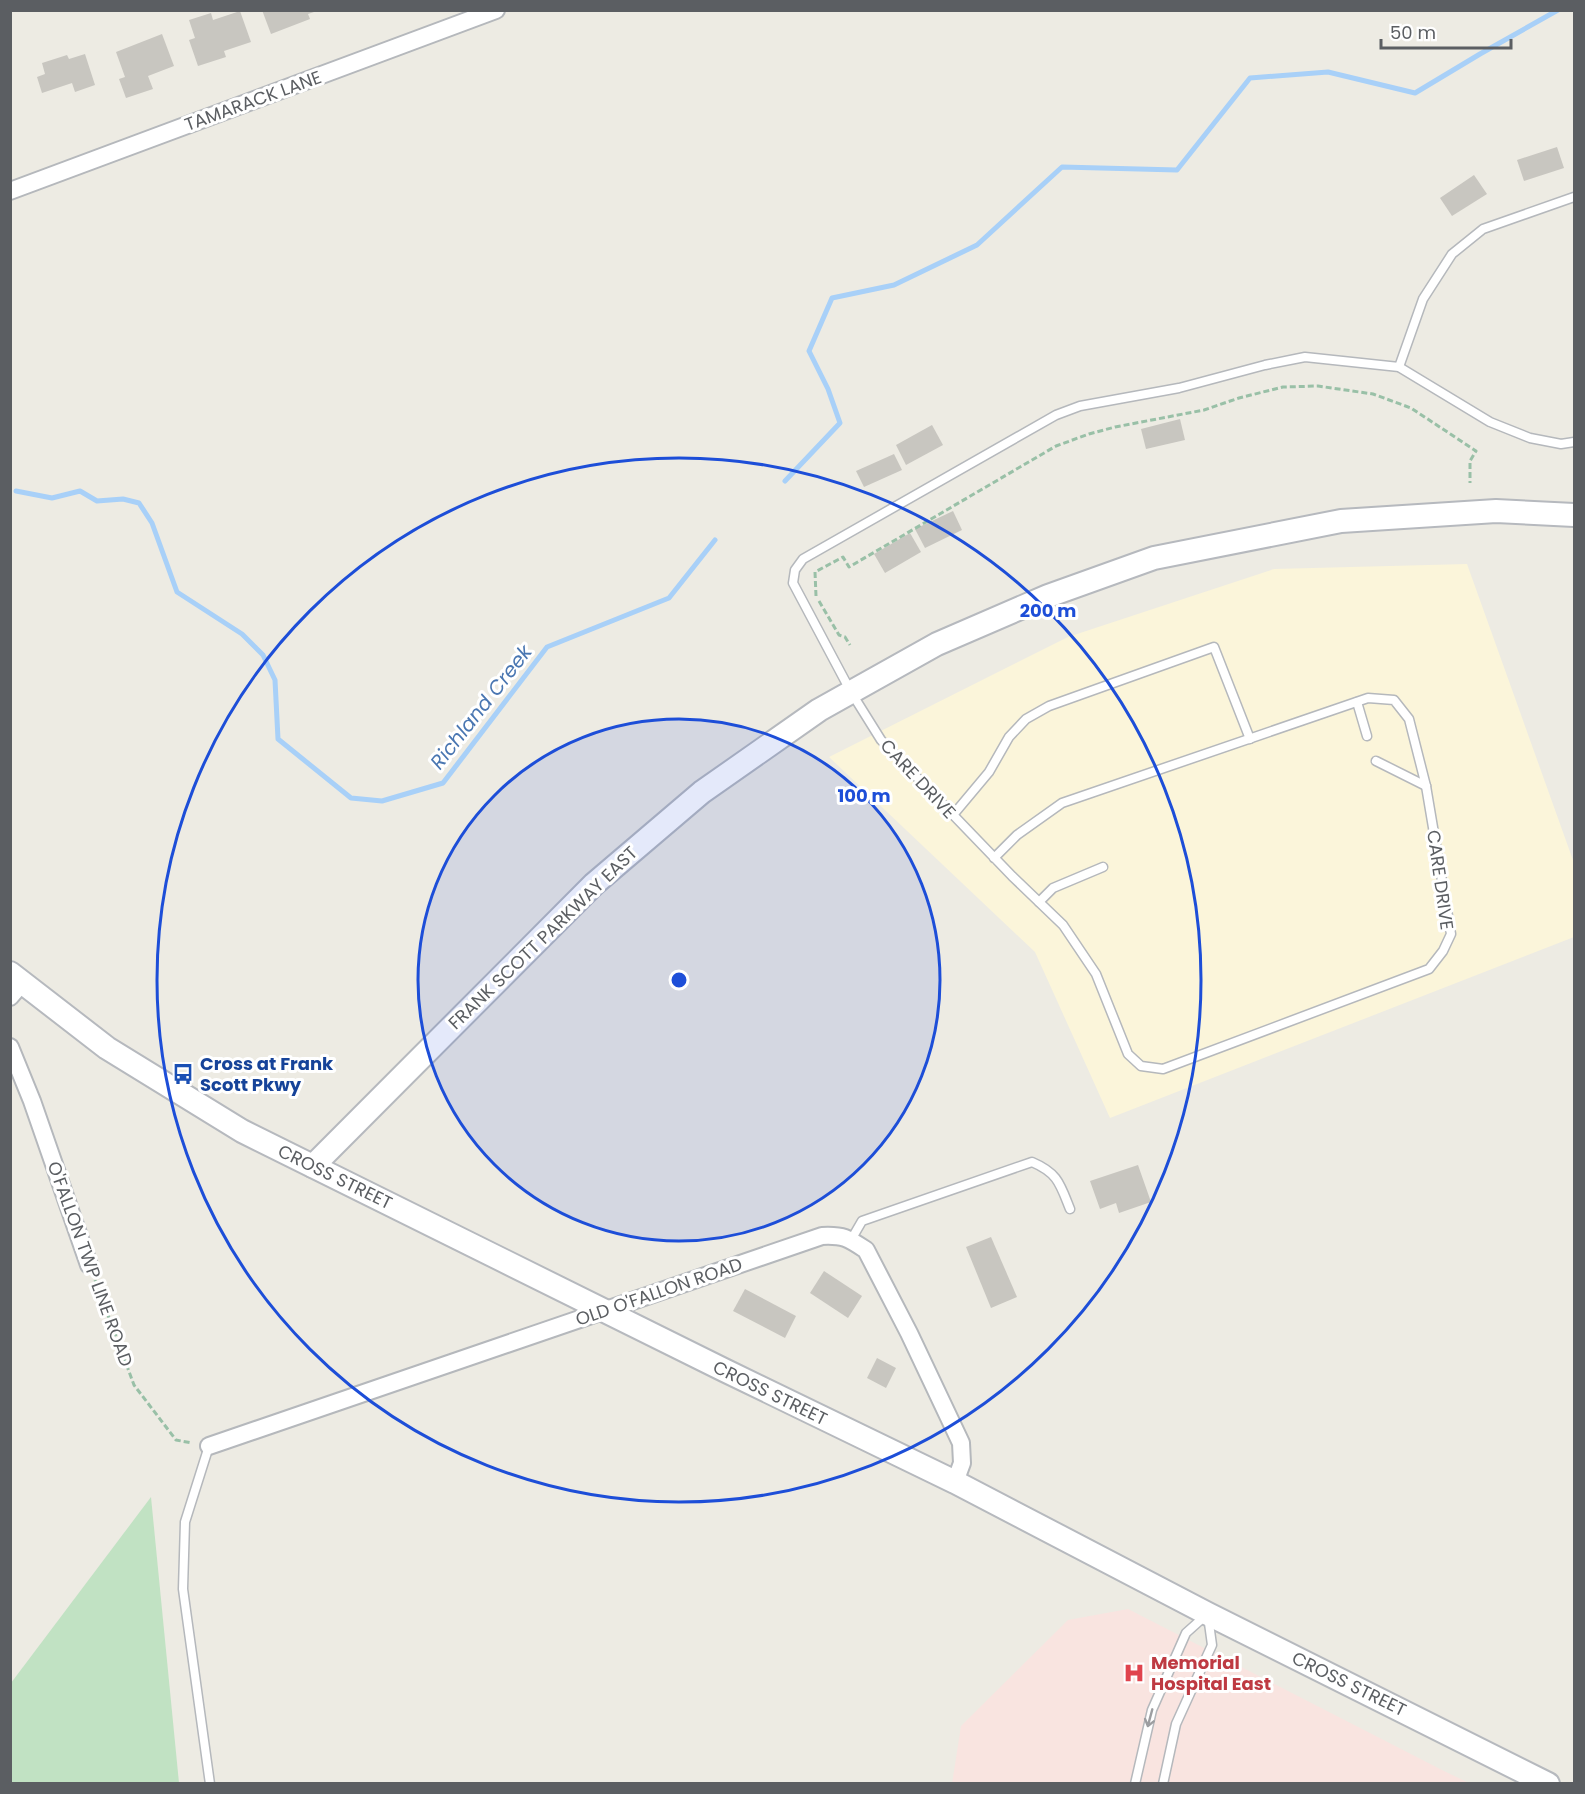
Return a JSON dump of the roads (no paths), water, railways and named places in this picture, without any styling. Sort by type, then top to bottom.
[{"type":"main road","name":"FRANK SCOTT PARKWAY EAST","points":[[313,1166],[594,884],[702,792],[819,710],[937,644],[1048,596],[1154,558],[1341,521],[1496,511],[1575,515]]},
{"type":"main road","name":"CROSS STREET","points":[[14,984],[107,1048],[242,1131],[955,1482],[1208,1614],[1548,1784]]},
{"type":"street","name":"TAMARACK LANE","points":[[10,191],[496,10]]},
{"type":"street","name":"O'FALLON TWP LINE ROAD","points":[[10,1047],[32,1101],[89,1265]]},
{"type":"street","name":"OLD O'FALLON ROAD","points":[[209,1446],[822,1236],[838,1235],[851,1240]]},
{"type":"street","points":[[851,1240],[866,1250],[962,1443],[962,1463],[955,1482]]},
{"type":"lane","points":[[1575,197],[1483,230],[1452,254],[1423,299],[1399,367],[1491,422],[1530,438],[1561,444],[1575,442]]},
{"type":"lane","name":"CARE DRIVE","points":[[994,858],[1017,835],[1062,803],[1368,698],[1394,700],[1409,719],[1426,786],[1451,934],[1443,951],[1429,969],[1163,1069],[1141,1066],[1128,1054],[1096,974],[1063,925],[994,858],[881,740],[851,692],[793,583],[795,570],[803,559],[1056,415],[1080,406],[1179,388],[1265,364],[1305,357],[1399,367]]},
{"type":"lane","points":[[953,815],[989,772],[1009,737],[1026,719],[1049,706],[1214,647],[1250,739]]},
{"type":"lane","points":[[1357,702],[1367,736]]},
{"type":"lane","points":[[1376,761],[1426,786]]},
{"type":"lane","points":[[1039,902],[1053,888],[1103,867]]},
{"type":"lane","points":[[851,1240],[862,1221],[1032,1161],[1054,1174],[1070,1209]]},
{"type":"lane","points":[[209,1446],[185,1522],[183,1589],[210,1784]]},
{"type":"lane","points":[[1135,1784],[1152,1710],[1186,1634],[1208,1614]]},
{"type":"lane","points":[[1163,1784],[1176,1724],[1212,1645],[1208,1614]]},
{"type":"waterway","name":"Richland Creek","points":[[785,481],[840,423],[828,389],[809,351],[832,298],[894,285],[977,245],[1062,167],[1177,170],[1250,78],[1328,72],[1415,93],[1558,10]]},
{"type":"waterway","name":"Richland Creek","points":[[16,491],[52,498],[80,491],[97,501],[123,499],[139,503],[152,523],[177,592],[242,634],[263,655],[275,680],[278,739],[351,798],[382,801],[443,783],[547,647],[669,598],[715,540]]},
{"type":"place","name":"Cross at Frank Scott Pkwy","points":[[183,1074]]},
{"type":"place","name":"Memorial Hospital East","points":[[1134,1673]]}]
